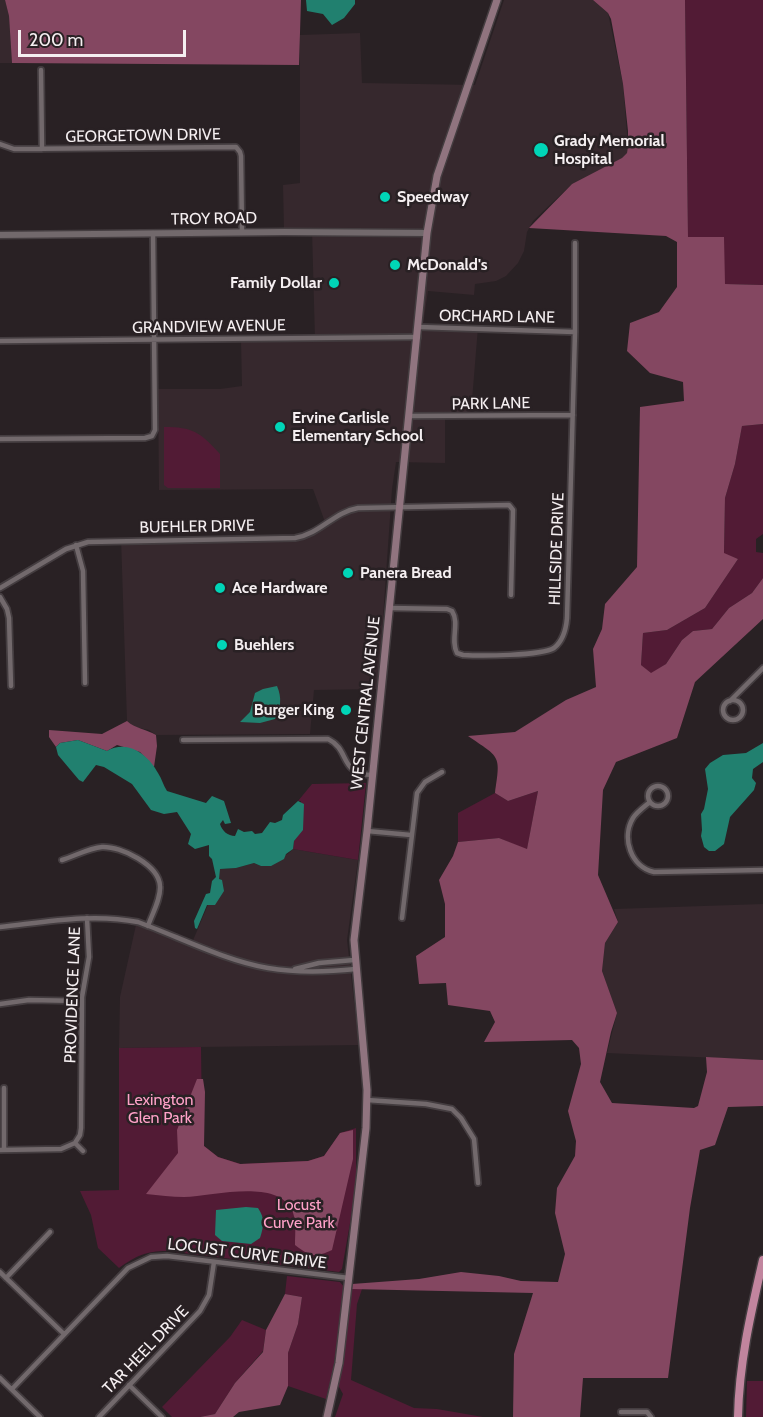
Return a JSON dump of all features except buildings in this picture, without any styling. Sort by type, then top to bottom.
[{"type":"highway","points":[[738,1417],[744,1350],[763,1260]]},
{"type":"main road","name":"WEST CENTRAL AVENUE","points":[[327,1417],[339,1363],[366,1128],[367,1100],[354,940],[373,775],[427,233],[437,176],[497,0]]},
{"type":"street","points":[[41,70],[42,149]]},
{"type":"street","name":"GEORGETOWN DRIVE","points":[[0,144],[14,149],[236,147],[241,156],[242,232]]},
{"type":"street","name":"TROY ROAD","points":[[0,235],[242,232],[427,233]]},
{"type":"street","points":[[0,439],[145,438],[152,436],[155,430],[153,233]]},
{"type":"street","name":"HILLSIDE DRIVE","points":[[390,608],[452,611],[456,616],[454,646],[457,652],[463,655],[542,652],[559,643],[566,628],[567,618],[575,332],[574,243]]},
{"type":"street","name":"ORCHARD LANE","points":[[419,327],[575,332]]},
{"type":"street","name":"GRANDVIEW AVENUE","points":[[0,341],[418,337]]},
{"type":"street","name":"PARK LANE","points":[[410,416],[573,415]]},
{"type":"street","name":"BUEHLER DRIVE","points":[[0,588],[76,545],[103,540],[295,538],[316,531],[338,515],[352,509],[512,506],[511,595]]},
{"type":"street","points":[[76,545],[83,571],[86,683]]},
{"type":"street","points":[[0,597],[9,618],[11,686]]},
{"type":"street","points":[[730,701],[737,701],[742,707],[742,714],[736,719],[729,719],[724,713],[724,706],[763,668]]},
{"type":"street","points":[[183,740],[328,739],[335,744],[353,771],[361,775],[373,775]]},
{"type":"street","points":[[402,918],[415,799],[425,782],[442,772]]},
{"type":"street","points":[[660,786],[667,789],[669,797],[664,804],[657,806],[650,802],[648,794],[652,788],[660,786]]},
{"type":"street","points":[[650,802],[632,819],[628,835],[632,854],[640,866],[646,870],[654,872],[763,870]]},
{"type":"street","points":[[367,831],[411,835]]},
{"type":"street","points":[[62,861],[105,847],[151,866],[158,878],[160,888],[148,926]]},
{"type":"street","points":[[0,927],[87,918],[122,919],[148,926],[255,965],[320,973],[356,969]]},
{"type":"street","name":"PROVIDENCE LANE","points":[[75,1143],[80,1136],[81,1128],[82,1001],[89,957],[87,918]]},
{"type":"street","points":[[291,970],[319,963],[354,960]]},
{"type":"street","points":[[0,1004],[16,1001],[82,1001]]},
{"type":"street","points":[[4,1088],[2,1150],[61,1149],[75,1143],[83,1151]]},
{"type":"street","points":[[367,1100],[426,1104],[452,1109],[474,1138],[478,1183]]},
{"type":"street","points":[[6,1278],[50,1232]]},
{"type":"street","name":"LOCUST CURVE DRIVE","points":[[13,1388],[128,1268],[143,1259],[159,1256],[350,1278]]},
{"type":"street","name":"TAR HEEL DRIVE","points":[[99,1417],[205,1304],[212,1286],[214,1262]]},
{"type":"street","points":[[0,1272],[64,1334]]},
{"type":"street","points":[[0,1378],[13,1388],[40,1417]]},
{"type":"street","points":[[129,1385],[162,1417]]},
{"type":"street","points":[[621,1412],[647,1412],[651,1417]]},
{"type":"shaded area","points":[[0,0],[5,0],[9,16],[12,63],[0,63]]},
{"type":"shaded area","points":[[306,0],[355,0],[355,4],[344,18],[332,25],[323,14],[307,11]]},
{"type":"shaded area","points":[[504,0],[593,0],[608,13],[623,84],[627,153],[623,158],[572,184],[533,221],[527,232],[524,251],[518,263],[506,276],[496,281],[475,284],[474,295],[428,291],[423,325],[478,327],[471,413],[445,414],[445,463],[396,462],[392,489],[378,689],[314,690],[310,734],[156,735],[149,730],[134,727],[127,721],[121,538],[295,535],[310,532],[325,522],[313,489],[159,490],[158,389],[220,389],[242,386],[241,341],[315,340],[312,230],[284,230],[283,185],[300,183],[300,35],[360,33],[362,83],[475,85]]},
{"type":"shaded area","points":[[277,686],[280,702],[275,719],[260,723],[240,722],[250,712],[255,693]]},
{"type":"shaded area","points":[[78,740],[107,751],[122,747],[136,750],[154,766],[167,791],[206,803],[212,796],[224,801],[231,823],[225,824],[223,820],[220,824],[230,835],[235,836],[238,829],[244,832],[252,831],[255,834],[262,833],[270,822],[275,823],[282,820],[283,815],[298,801],[304,804],[303,830],[294,841],[293,849],[286,854],[284,859],[271,866],[254,863],[220,869],[219,879],[222,880],[224,891],[215,905],[207,905],[197,929],[194,921],[216,877],[212,859],[209,856],[209,845],[195,849],[188,844],[191,834],[177,812],[164,814],[151,810],[132,784],[104,767],[96,765],[83,782],[79,780],[58,755],[56,747],[60,743]]},
{"type":"shaded area","points":[[763,743],[763,762],[753,769],[752,778],[756,783],[754,790],[730,817],[724,844],[715,851],[709,851],[704,847],[701,836],[701,814],[708,789],[705,769],[723,755],[746,753]]},
{"type":"shaded area","points":[[293,849],[358,860],[347,940],[359,1045],[119,1048],[120,997],[136,925],[191,945],[219,879],[219,869],[236,868],[254,863],[261,866],[268,865]]},
{"type":"shaded area","points":[[763,904],[763,1060],[607,1053],[617,1013],[602,971],[605,943],[618,922],[614,909]]},
{"type":"shaded area","points":[[258,1208],[262,1215],[260,1238],[251,1244],[222,1241],[215,1235],[216,1210]]},
{"type":"green space","points":[[5,0],[301,0],[299,65],[12,63],[9,16]]},
{"type":"green space","points":[[593,0],[685,0],[688,237],[724,237],[725,284],[763,285],[763,424],[742,426],[735,464],[725,498],[724,553],[738,559],[705,608],[667,630],[643,633],[641,665],[651,673],[666,664],[682,640],[693,631],[712,629],[729,608],[752,593],[763,578],[763,619],[695,682],[677,738],[616,762],[603,790],[598,875],[618,922],[605,943],[602,971],[617,1013],[600,1082],[612,1103],[694,1108],[698,1106],[707,1072],[706,1057],[763,1060],[763,1106],[728,1107],[715,1145],[700,1150],[690,1208],[668,1378],[583,1378],[580,1417],[513,1417],[514,1354],[533,1293],[351,1289],[352,1284],[419,1279],[461,1272],[521,1281],[558,1282],[565,1254],[555,1213],[557,1188],[575,1156],[576,1141],[568,1111],[581,1064],[579,1048],[572,1040],[484,1042],[495,1022],[490,1011],[448,1005],[446,983],[419,984],[416,956],[445,937],[445,904],[439,880],[458,842],[499,838],[527,849],[538,791],[508,801],[495,793],[498,771],[496,758],[468,736],[515,732],[566,700],[596,687],[593,649],[602,629],[605,604],[637,567],[640,407],[684,401],[683,382],[650,373],[627,351],[630,323],[659,312],[677,287],[677,242],[666,236],[529,228],[572,184],[622,158],[627,153],[628,131],[623,84],[611,19],[608,13]]},
{"type":"green space","points":[[685,0],[763,0],[763,285],[725,284],[688,237]]},
{"type":"green space","points":[[763,424],[763,534],[756,539],[756,552],[763,553],[763,578],[752,593],[729,608],[712,629],[693,631],[682,640],[666,664],[651,674],[641,665],[643,633],[667,630],[705,608],[738,559],[724,554],[725,498],[735,464],[742,426]]},
{"type":"green space","points":[[164,427],[182,428],[195,432],[207,440],[220,454],[220,488],[168,488],[164,485]]},
{"type":"green space","points":[[127,721],[156,735],[154,767],[140,752],[117,745],[107,751],[78,740],[60,743],[56,747],[49,737],[49,730],[102,734]]},
{"type":"green space","points":[[366,783],[358,860],[293,849],[294,841],[299,834],[301,801],[298,801],[312,784]]},
{"type":"green space","points":[[538,791],[527,850],[499,838],[458,842],[458,813],[495,793],[508,801]]},
{"type":"green space","name":"Locust Curve Park","points":[[201,1047],[204,1146],[218,1157],[241,1164],[308,1161],[324,1156],[340,1133],[356,1128],[356,1189],[342,1269],[339,1272],[167,1251],[142,1255],[119,1268],[98,1248],[91,1215],[80,1191],[119,1190],[119,1048]]},
{"type":"green space","points":[[197,1079],[203,1079],[205,1092],[204,1146],[218,1157],[240,1164],[308,1161],[324,1156],[340,1133],[353,1130],[353,1159],[332,1250],[313,1255],[295,1245],[293,1212],[283,1199],[271,1194],[242,1191],[184,1197],[146,1194],[178,1153],[177,1130]]},
{"type":"green space","points":[[287,1276],[340,1282],[344,1287],[333,1370],[326,1399],[288,1386],[288,1353],[298,1324],[302,1297],[285,1294]]},
{"type":"green space","points":[[351,1289],[362,1289],[357,1304],[351,1380],[414,1408],[437,1409],[483,1417],[335,1417],[343,1394],[338,1385]]},
{"type":"green space","points":[[285,1294],[302,1297],[298,1324],[288,1353],[288,1386],[280,1405],[239,1412],[233,1417],[200,1417],[215,1414],[235,1383],[263,1352],[266,1330]]},
{"type":"green space","points":[[242,1320],[266,1330],[263,1351],[235,1383],[215,1414],[200,1417],[172,1417],[162,1407],[230,1337]]},
{"type":"green space","points":[[747,1381],[763,1381],[763,1417],[746,1417]]},
{"type":"place","name":"Grady Memorial Hospital","points":[[541,150]]},
{"type":"place","name":"Speedway","points":[[385,197]]},
{"type":"place","name":"McDonald's","points":[[395,265]]},
{"type":"place","name":"Family Dollar","points":[[334,283]]},
{"type":"place","name":"Ervine Carlisle Elementary School","points":[[280,427]]},
{"type":"place","name":"Panera Bread","points":[[348,573]]},
{"type":"place","name":"Ace Hardware","points":[[220,588]]},
{"type":"place","name":"Buehlers","points":[[222,645]]},
{"type":"place","name":"Burger King","points":[[346,710]]},
{"type":"park label","name":"Lexington Glen Park","points":[[160,1109]]}]
